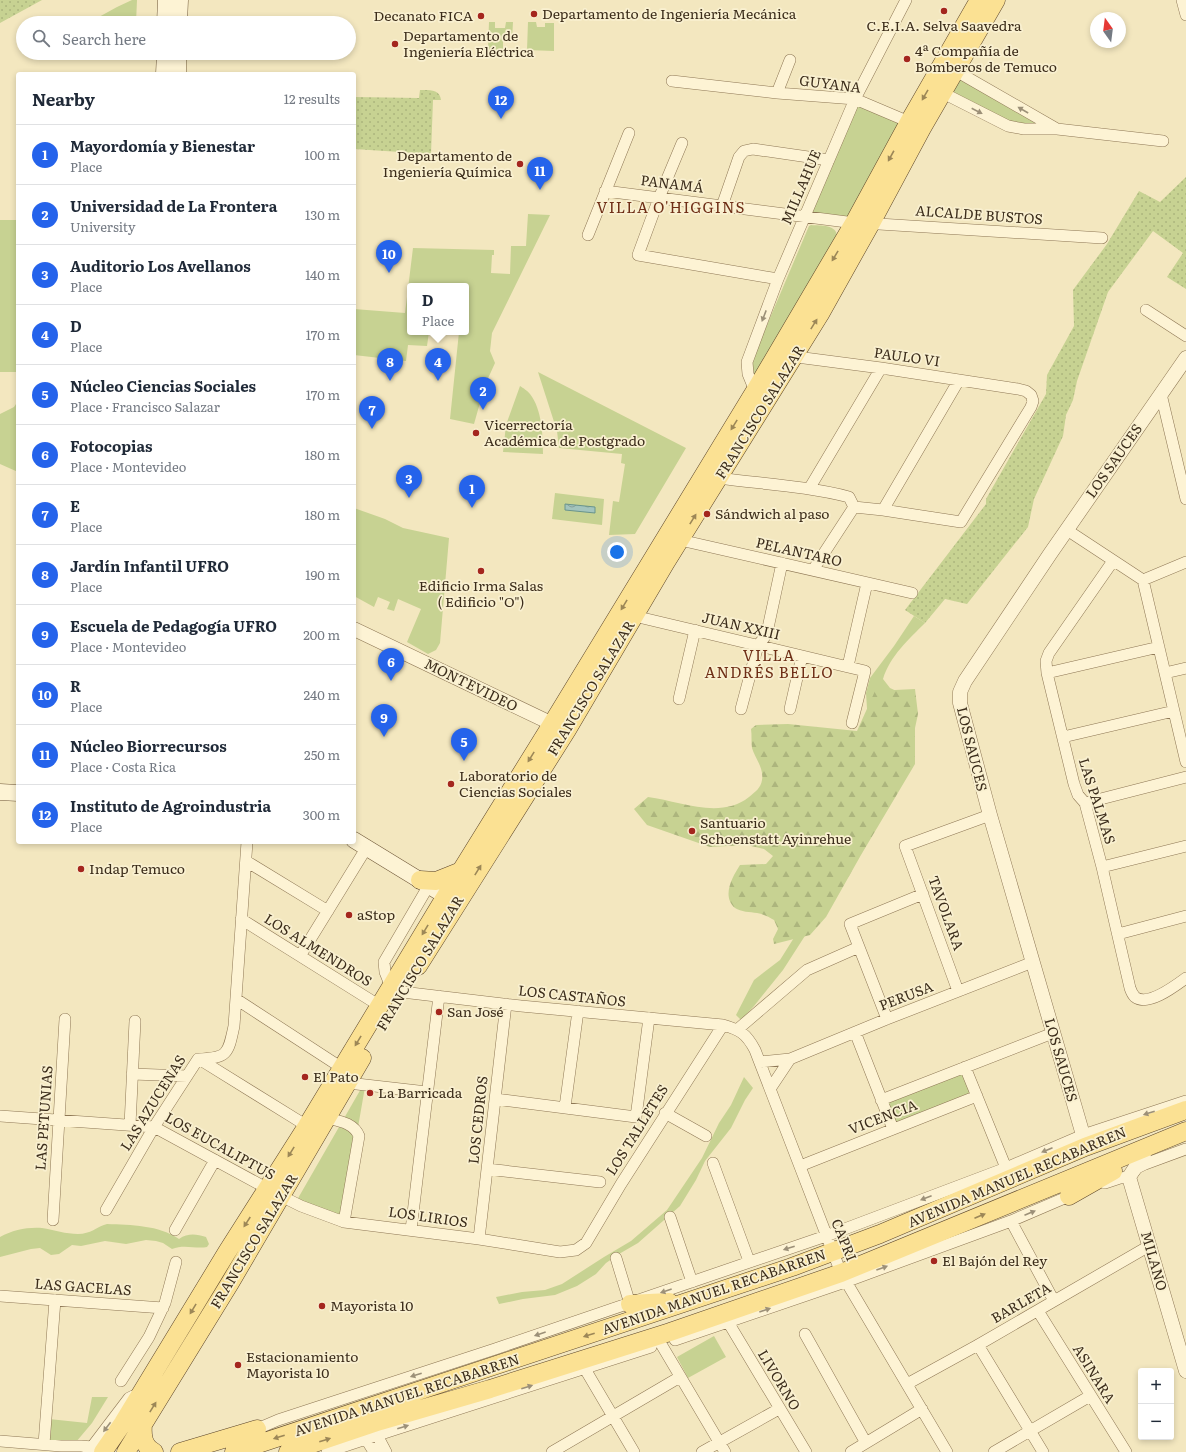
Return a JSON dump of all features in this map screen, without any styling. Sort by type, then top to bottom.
[{"type":"main road","points":[[165,16],[166,0]]},
{"type":"main road","points":[[179,16],[180,0]]},
{"type":"main road","name":"FRANCISCO SALAZAR","points":[[451,899],[460,871],[634,616],[719,478],[785,356],[863,223],[916,125],[979,0]]},
{"type":"main road","name":"FRANCISCO SALAZAR","points":[[916,125],[942,93],[996,0]]},
{"type":"main road","points":[[164,72],[165,60]]},
{"type":"main road","points":[[178,60],[178,72]]},
{"type":"main road","name":"FRANCISCO SALAZAR","points":[[126,1452],[230,1283],[307,1126],[345,1075],[451,899],[559,727],[754,391],[785,356]]},
{"type":"main road","points":[[1,792],[16,793]]},
{"type":"main road","points":[[1,792],[16,797]]},
{"type":"main road","points":[[360,844],[451,899]]},
{"type":"main road","points":[[425,882],[436,881],[460,871]]},
{"type":"main road","name":"FRANCISCO SALAZAR","points":[[94,1450],[120,1428],[227,1252],[274,1193],[327,1118],[345,1075],[380,1006],[397,989]]},
{"type":"main road","name":"AVENIDA MANUEL RECABARREN","points":[[234,1452],[692,1301],[829,1244],[880,1234],[1084,1141],[1186,1110]]},
{"type":"main road","points":[[1048,1188],[1084,1141],[1114,1148],[1178,1139]]},
{"type":"main road","points":[[1070,1196],[1144,1154],[1178,1139]]},
{"type":"main road","name":"AVENIDA MANUEL RECABARREN","points":[[288,1452],[380,1421],[665,1338],[843,1277],[1048,1188],[1178,1139]]},
{"type":"main road","points":[[843,1277],[848,1260],[858,1248],[880,1234]]},
{"type":"main road","points":[[630,1304],[692,1301]]},
{"type":"main road","points":[[665,1338],[728,1322]]},
{"type":"main road","points":[[143,1424],[142,1435],[144,1443],[154,1452]]},
{"type":"main road","points":[[180,1452],[256,1429]]},
{"type":"main road","points":[[217,1452],[256,1429]]},
{"type":"street","name":"MILLAHUE","points":[[754,391],[748,374],[747,362],[778,279],[855,99],[906,0]]},
{"type":"street","points":[[1182,0],[1186,15]]},
{"type":"street","name":"GUYANA","points":[[777,93],[790,60]]},
{"type":"street","points":[[956,71],[1057,129]]},
{"type":"street","name":"GUYANA","points":[[672,81],[777,93],[855,99],[916,125]]},
{"type":"street","points":[[942,93],[1008,126],[1024,129],[1057,129],[1163,141]]},
{"type":"street","points":[[588,236],[629,132]]},
{"type":"street","points":[[682,143],[659,198],[638,255],[778,279]]},
{"type":"street","points":[[722,206],[739,156],[744,151],[753,149],[829,160]]},
{"type":"street","name":"PANAMÁ","points":[[605,191],[863,223]]},
{"type":"street","name":"ALCALDE BUSTOS","points":[[863,223],[1102,238]]},
{"type":"street","points":[[1146,310],[1186,336]]},
{"type":"street","name":"PAULO VI","points":[[785,356],[881,368],[1018,389],[1026,391],[1031,395],[1031,407],[962,522],[883,510]]},
{"type":"street","name":"LOS SAUCES","points":[[1084,1141],[990,815],[960,703],[960,692],[965,681],[1067,530],[1186,358]]},
{"type":"street","points":[[809,489],[881,368]]},
{"type":"street","points":[[854,507],[883,510],[959,380]]},
{"type":"street","points":[[1161,394],[1186,499]]},
{"type":"street","points":[[719,478],[809,489],[849,497],[854,507]]},
{"type":"street","points":[[813,570],[854,507]]},
{"type":"street","points":[[1067,530],[1143,580],[1186,762]]},
{"type":"street","name":"PELANTARO","points":[[680,540],[912,593]]},
{"type":"street","name":"LAS PALMAS","points":[[1113,561],[1049,653],[1046,661],[1048,674],[1074,784],[1078,795],[1085,803],[1102,867],[1130,988],[1134,996],[1142,999],[1160,995],[1186,978]]},
{"type":"street","points":[[1143,580],[1186,562]]},
{"type":"street","points":[[741,709],[758,645],[764,638],[768,628],[782,563]]},
{"type":"street","points":[[848,666],[867,583]]},
{"type":"street","name":"JUAN XXIII","points":[[634,616],[865,671],[852,723]]},
{"type":"street","name":"MONTEVIDEO","points":[[356,630],[559,727]]},
{"type":"street","points":[[679,699],[695,630]]},
{"type":"street","points":[[1048,674],[1159,647]]},
{"type":"street","points":[[790,709],[802,656]]},
{"type":"street","points":[[1165,673],[1186,668]]},
{"type":"street","points":[[1063,738],[1174,711]]},
{"type":"street","points":[[1085,803],[1186,777]]},
{"type":"street","name":"TAVOLARA","points":[[958,991],[905,846],[990,815]]},
{"type":"street","name":"LAS AZUCENAS","points":[[106,1210],[154,1126],[198,1058],[215,1058],[224,1054],[229,1047],[234,1026],[247,844]]},
{"type":"street","points":[[300,956],[328,911],[360,844]]},
{"type":"street","points":[[1102,867],[1186,846]]},
{"type":"street","points":[[246,861],[328,911]]},
{"type":"street","name":"FRANCISCO SALAZAR","points":[[397,989],[385,972],[384,962],[407,923],[425,882]]},
{"type":"street","points":[[887,1019],[850,924],[923,894]]},
{"type":"street","points":[[1118,934],[1186,916]]},
{"type":"street","name":"LOS ALMENDROS","points":[[241,919],[380,1006]]},
{"type":"street","points":[[738,1030],[807,970],[859,948]]},
{"type":"street","name":"PERUSA","points":[[760,1062],[790,1059],[1033,962]]},
{"type":"street","name":"LOS CASTAÑOS","points":[[397,989],[439,996],[506,1004],[723,1025],[738,1030]]},
{"type":"street","points":[[411,1230],[439,996]]},
{"type":"street","points":[[236,999],[345,1075],[427,1092]]},
{"type":"street","name":"LOS CEDROS","points":[[479,1239],[506,1004]]},
{"type":"street","points":[[565,1107],[578,1011]]},
{"type":"street","points":[[495,1099],[636,1117],[649,1018]]},
{"type":"street","name":"LAS PETUNIAS","points":[[53,1220],[65,1019]]},
{"type":"street","points":[[130,1125],[135,1021]]},
{"type":"street","name":"LOS TALLETES","points":[[576,1250],[586,1243],[621,1184],[723,1025]]},
{"type":"street","name":"CAPRI","points":[[738,1030],[745,1034],[750,1040],[760,1062],[843,1277],[947,1452]]},
{"type":"street","points":[[855,1032],[893,1128]]},
{"type":"street","name":"VICENCIA","points":[[882,1100],[1053,1033]]},
{"type":"street","points":[[198,1058],[307,1126]]},
{"type":"street","points":[[770,1089],[790,1059]]},
{"type":"street","points":[[966,1067],[1006,1168]]},
{"type":"street","points":[[132,1074],[187,1076]]},
{"type":"street","name":"VICENCIA","points":[[800,1166],[977,1096]]},
{"type":"street","name":"AVENIDA MANUEL RECABARREN","points":[[256,1429],[278,1420],[630,1304],[749,1261],[829,1244],[1006,1168],[1084,1141],[1186,1101]]},
{"type":"street","points":[[665,1114],[706,1136]]},
{"type":"street","name":"LOS EUCALIPTUS","points":[[0,1116],[154,1126],[274,1193]]},
{"type":"street","points":[[327,1118],[351,1125],[359,1136],[344,1222]]},
{"type":"street","name":"AVENIDA MANUEL RECABARREN","points":[[728,1322],[843,1277],[1011,1221],[1070,1196],[1120,1178],[1129,1177],[1137,1168],[1145,1164],[1178,1139]]},
{"type":"street","points":[[1129,1177],[1144,1154]]},
{"type":"street","points":[[175,1230],[215,1160]]},
{"type":"street","points":[[713,1163],[749,1261]]},
{"type":"street","points":[[487,1169],[600,1182]]},
{"type":"street","name":"MILANO","points":[[1129,1177],[1186,1371]]},
{"type":"street","name":"LOS LIRIOS","points":[[274,1193],[301,1206],[344,1222],[479,1239],[560,1252],[576,1250]]},
{"type":"street","points":[[670,1217],[692,1282]]},
{"type":"street","points":[[1011,1221],[1054,1301]]},
{"type":"street","name":"BARLETA","points":[[907,1384],[1038,1311],[1149,1246]]},
{"type":"street","points":[[616,1258],[630,1304]]},
{"type":"street","points":[[121,1381],[146,1342],[163,1308],[176,1262]]},
{"type":"street","name":"LAS GACELAS","points":[[0,1296],[163,1308]]},
{"type":"street","points":[[44,1444],[55,1300]]},
{"type":"street","name":"ASINARA","points":[[1038,1311],[1126,1452]]},
{"type":"street","name":"LIVORNO","points":[[728,1322],[806,1452]]},
{"type":"street","points":[[805,1334],[866,1443]]},
{"type":"street","points":[[665,1338],[680,1377],[722,1447]]},
{"type":"street","name":"AVENIDA MANUEL RECABARREN","points":[[328,1452],[585,1369],[665,1338]]},
{"type":"street","points":[[978,1345],[1043,1452]]},
{"type":"street","points":[[585,1369],[634,1452]]},
{"type":"street","points":[[552,1452],[680,1377]]},
{"type":"street","points":[[994,1452],[1090,1396]]},
{"type":"street","points":[[702,1452],[722,1447],[779,1409]]},
{"type":"street","points":[[851,1452],[922,1409]]},
{"type":"street","points":[[372,1437],[374,1452]]},
{"type":"street","points":[[372,1437],[386,1452]]},
{"type":"street","points":[[0,1441],[44,1444],[64,1449],[81,1446],[94,1450]]},
{"type":"green space","points":[[0,0],[42,0],[0,23]]},
{"type":"green space","points":[[132,0],[137,0],[136,16],[101,16]]},
{"type":"green space","points":[[489,22],[495,22],[495,28],[505,28],[506,22],[513,22],[512,40],[503,39],[503,50],[488,50]]},
{"type":"green space","points":[[528,22],[536,22],[537,27],[545,27],[545,23],[554,23],[554,51],[527,50]]},
{"type":"green space","points":[[956,71],[1057,129],[1024,129],[943,93],[854,223],[804,216],[855,99],[909,122]]},
{"type":"green space","points":[[420,90],[430,90],[439,94],[441,100],[433,100],[431,154],[356,149],[356,97],[419,98]]},
{"type":"green space","points":[[1186,177],[1186,289],[1167,277],[1183,253],[1153,231],[1108,292],[1077,381],[1073,400],[1066,415],[1063,436],[1034,499],[1028,527],[967,604],[945,599],[925,623],[905,610],[986,504],[986,499],[1046,394],[1047,375],[1074,326],[1073,290],[1107,244],[1139,191],[1160,202]]},
{"type":"green space","points":[[528,214],[550,215],[492,333],[490,351],[495,363],[485,385],[474,424],[450,419],[459,335],[469,335],[469,283],[409,283],[413,248],[494,250],[494,255],[492,255],[491,273],[510,274],[511,246],[526,246]]},
{"type":"green space","points":[[0,220],[16,220],[16,372],[0,372]]},
{"type":"green space","points":[[809,226],[832,228],[837,233],[837,238],[754,378],[752,363],[753,358]]},
{"type":"green space","points":[[407,297],[407,335],[429,335],[427,346],[408,345],[406,361],[356,355],[356,309],[405,313]]},
{"type":"green space","points":[[538,372],[686,448],[635,534],[609,535],[613,501],[619,502],[625,464],[621,463],[622,454],[559,448],[557,431]]},
{"type":"green space","points":[[520,386],[529,393],[537,407],[542,431],[543,454],[503,452],[506,425]]},
{"type":"green space","points":[[16,404],[16,471],[0,464],[0,414],[14,407]]},
{"type":"green space","points":[[555,493],[604,499],[602,525],[552,519]]},
{"type":"green space","points":[[356,509],[385,519],[403,528],[449,538],[440,643],[436,650],[428,654],[407,642],[421,609],[398,599],[394,611],[387,609],[390,602],[378,597],[374,607],[356,597]]},
{"type":"green space","points":[[914,616],[925,623],[895,655],[883,679],[890,688],[905,695],[810,928],[783,970],[741,1020],[736,1015],[754,980],[780,960],[802,925],[868,724],[866,693],[870,678]]},
{"type":"green space","points":[[915,689],[918,714],[915,728],[915,764],[826,917],[810,935],[774,944],[773,939],[778,929],[774,920],[761,914],[737,909],[731,903],[729,898],[730,886],[740,865],[766,864],[773,856],[764,849],[747,845],[710,847],[647,825],[634,809],[648,797],[700,807],[713,808],[738,804],[759,788],[761,783],[762,771],[752,748],[751,729],[756,725],[788,724],[857,731],[875,691]]},
{"type":"green space","points":[[963,1072],[972,1094],[895,1124],[886,1102]]},
{"type":"green space","points":[[744,1077],[753,1088],[745,1100],[731,1128],[705,1161],[696,1180],[680,1206],[638,1243],[606,1263],[596,1274],[577,1286],[555,1295],[499,1304],[496,1297],[522,1292],[545,1290],[562,1284],[631,1241],[667,1210],[702,1158],[719,1123],[731,1105]]},
{"type":"green space","points":[[362,1087],[365,1087],[342,1219],[297,1200]]},
{"type":"green space","points":[[107,1224],[135,1225],[154,1228],[171,1234],[179,1239],[189,1235],[199,1235],[206,1237],[209,1244],[207,1247],[181,1247],[172,1249],[163,1243],[156,1241],[146,1240],[126,1244],[105,1241],[81,1246],[72,1245],[59,1254],[51,1255],[40,1248],[0,1257],[0,1237],[10,1232],[31,1228],[42,1228],[83,1234]]},
{"type":"green space","points":[[714,1336],[726,1357],[688,1378],[677,1357]]},
{"type":"green space","points":[[92,1397],[108,1397],[92,1423],[76,1442],[49,1440],[49,1419],[87,1423]]},
{"type":"water","points":[[565,504],[595,507],[595,513],[565,510]]},
{"type":"place","name":"C.E.I.A. Selva Saavedra","points":[[944,11]]},
{"type":"place","name":"Departamento de Ingeniería Mecánica","points":[[534,14]]},
{"type":"place","name":"Decanato FICA","points":[[481,16]]},
{"type":"place","name":"Departamento de Ingeniería Eléctrica","points":[[395,44]]},
{"type":"place","name":"4ª Compañía de Bomberos de Temuco","points":[[907,59]]},
{"type":"place","name":"Instituto de Agroindustria","points":[[501,119]]},
{"type":"place","name":"Departamento de Ingeniería Química","points":[[520,164]]},
{"type":"place","name":"Núcleo Biorrecursos","points":[[540,190]]},
{"type":"place","name":"R","points":[[389,273]]},
{"type":"place","name":"Jardín Infantil UFRO","points":[[390,381]]},
{"type":"place","name":"D","points":[[438,381]]},
{"type":"place","name":"Universidad de La Frontera","points":[[483,410]]},
{"type":"place","name":"E","points":[[372,429]]},
{"type":"place","name":"Vicerrectoría Académica de Postgrado","points":[[476,433]]},
{"type":"place","name":"Auditorio Los Avellanos","points":[[409,498]]},
{"type":"place","name":"Mayordomía y Bienestar","points":[[472,508]]},
{"type":"place","name":"Sándwich al paso","points":[[707,514]]},
{"type":"place","name":"Edificio Irma Salas ( Edificio \"O\")","points":[[481,571]]},
{"type":"place","name":"Fotocopias","points":[[391,681]]},
{"type":"place","name":"Escuela de Pedagogía UFRO","points":[[384,737]]},
{"type":"place","name":"Núcleo Ciencias Sociales","points":[[464,761]]},
{"type":"place","name":"Laboratorio de Ciencias Sociales","points":[[451,784]]},
{"type":"place","name":"Santuario Schoenstatt Ayinrehue","points":[[692,831]]},
{"type":"place","name":"Indap Temuco","points":[[81,869]]},
{"type":"place","name":"aStop","points":[[349,915]]},
{"type":"place","name":"San José","points":[[439,1012]]},
{"type":"place","name":"El Pato","points":[[305,1077]]},
{"type":"place","name":"La Barricada","points":[[370,1093]]},
{"type":"place","name":"El Bajón del Rey","points":[[934,1261]]},
{"type":"place","name":"Mayorista 10","points":[[322,1306]]},
{"type":"place","name":"Estacionamiento Mayorista 10","points":[[238,1365]]},
{"type":"district","name":"VILLA O'HIGGINS","points":[[671,208]]},
{"type":"district","name":"VILLA ANDRÉS BELLO","points":[[769,664]]}]
